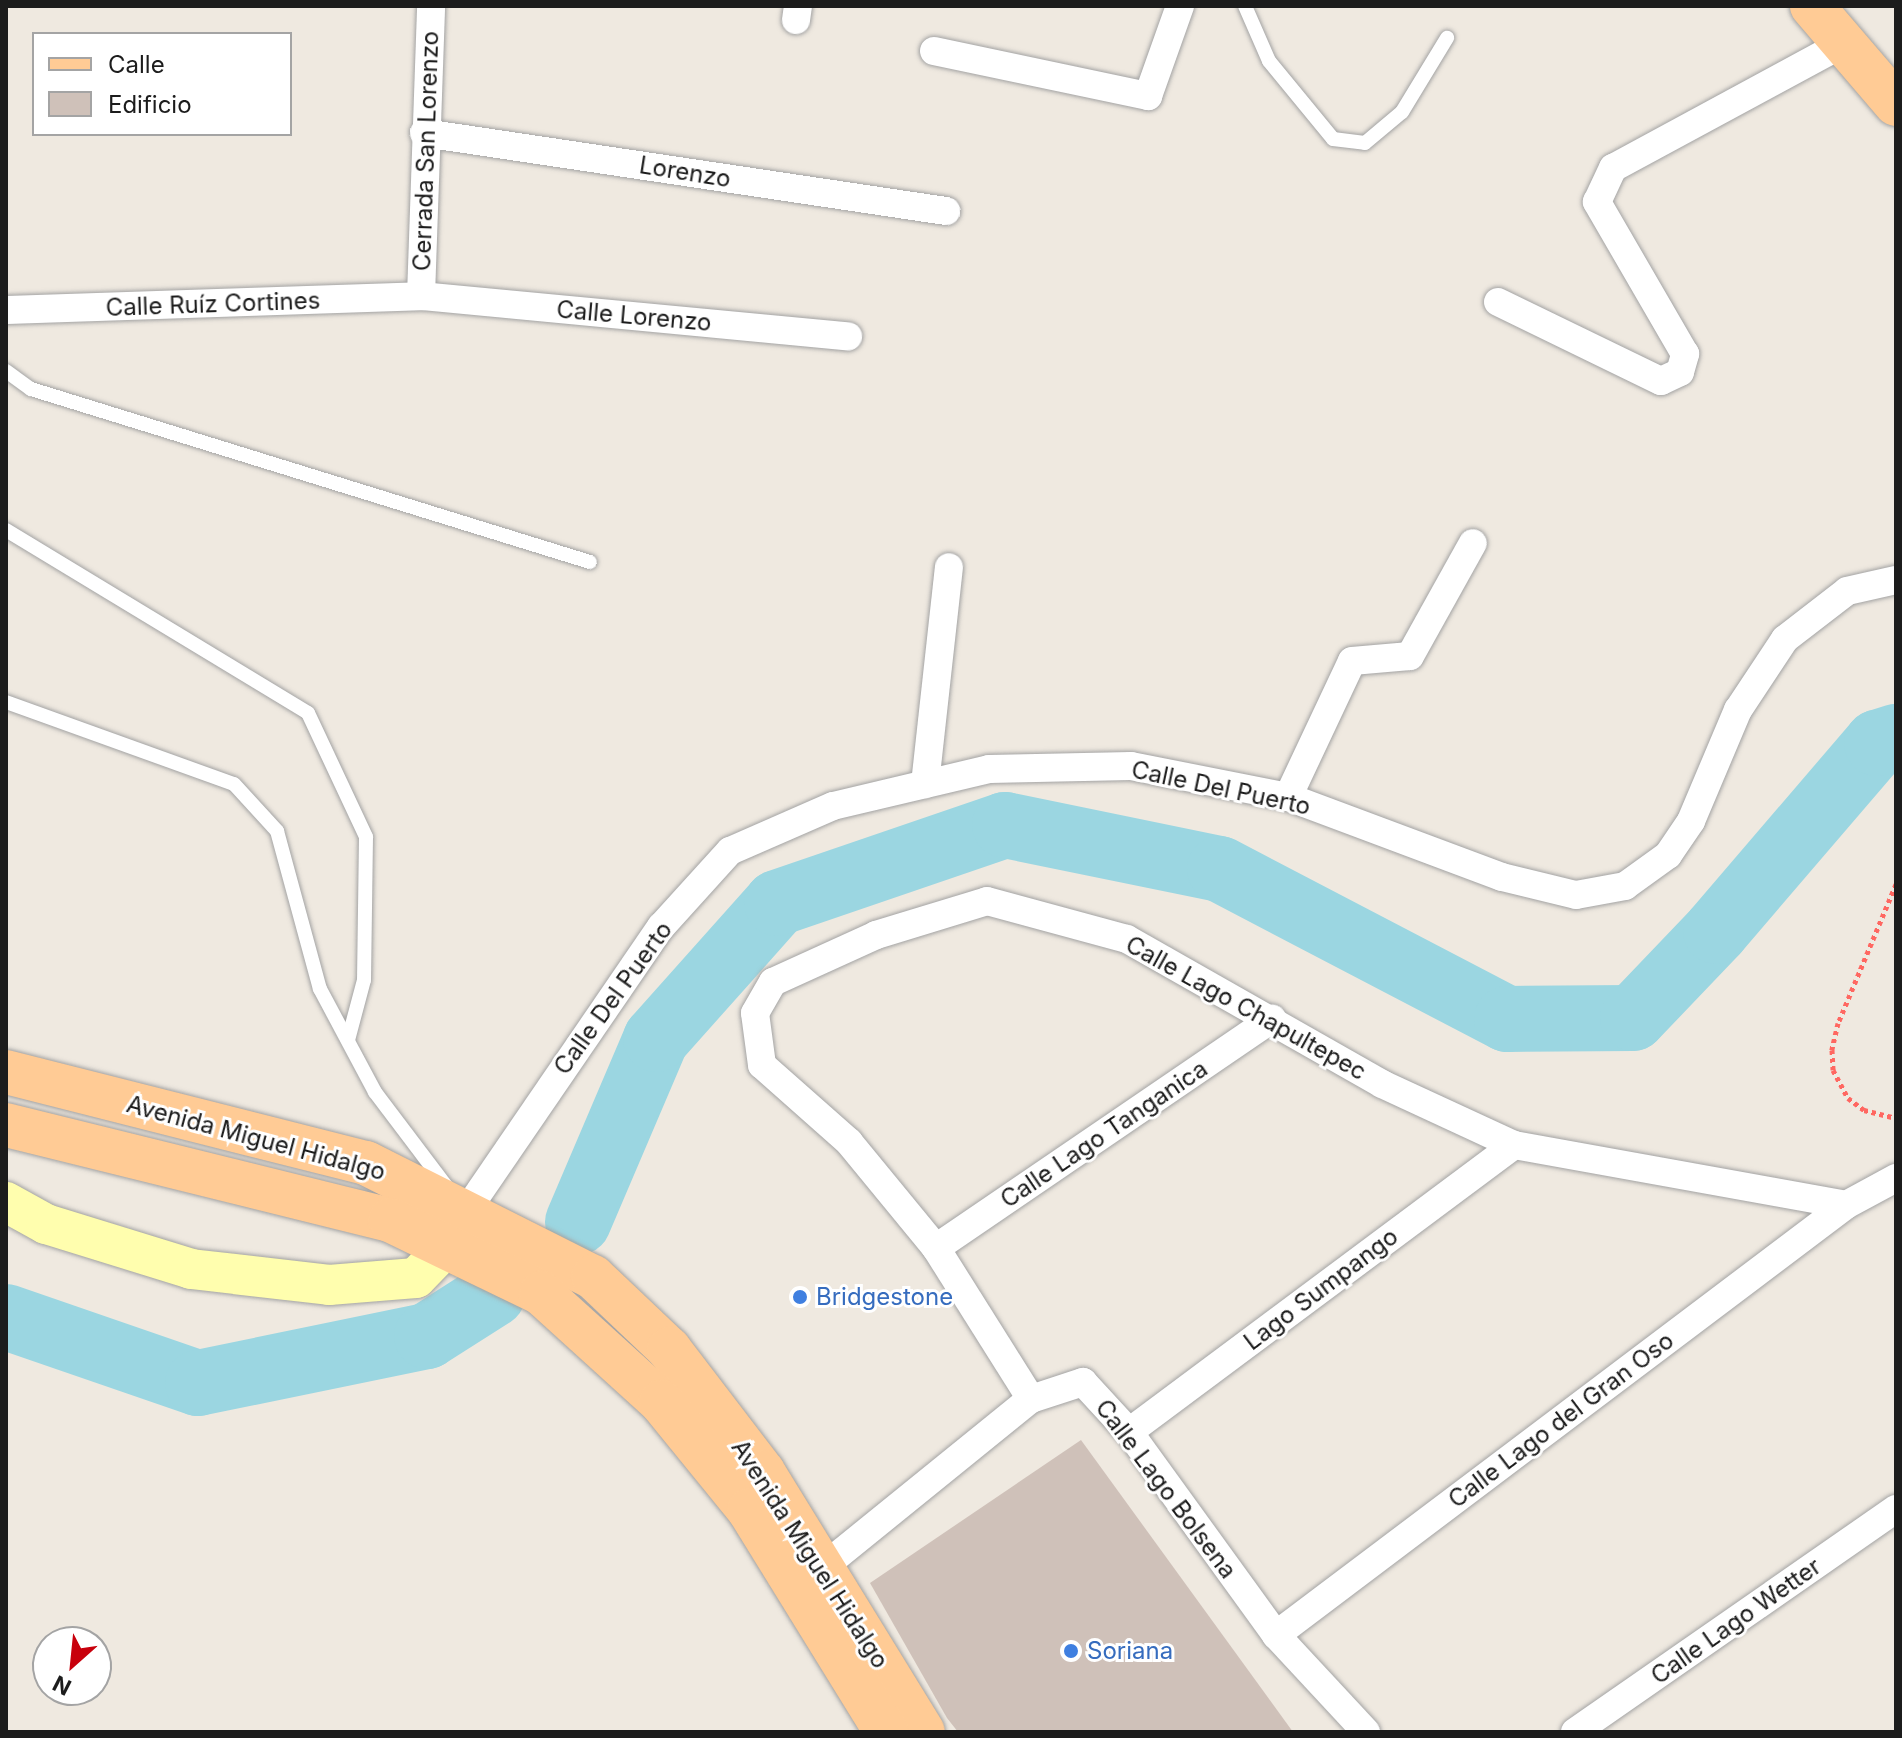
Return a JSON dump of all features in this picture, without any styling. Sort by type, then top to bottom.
[{"type":"main road","points":[[1812,6],[1896,104]]},
{"type":"main road","name":"Avenida Miguel Hidalgo","points":[[6,1072],[366,1163],[455,1227],[541,1293],[661,1402],[749,1510],[886,1732]]},
{"type":"main road","name":"Avenida Miguel Hidalgo","points":[[6,1125],[390,1220],[455,1227],[593,1277],[669,1349],[763,1472],[923,1732]]},
{"type":"main road","points":[[6,1202],[46,1224],[191,1269],[329,1285],[416,1278],[455,1227]]},
{"type":"street","name":"Cerrada San Lorenzo","points":[[421,296],[424,133],[431,6]]},
{"type":"street","points":[[934,51],[1148,96],[1180,6]]},
{"type":"street","points":[[1498,302],[1661,381],[1680,372],[1685,354],[1597,202],[1613,168],[1844,43]]},
{"type":"street","name":"Lorenzo","points":[[424,133],[946,211]]},
{"type":"street","name":"Calle Ruíz Cortines","points":[[6,310],[421,296]]},
{"type":"street","name":"Calle Lorenzo","points":[[421,296],[848,336]]},
{"type":"street","points":[[1288,797],[1352,661],[1410,656],[1473,543]]},
{"type":"street","points":[[925,784],[949,567]]},
{"type":"street","name":"Calle Del Puerto","points":[[455,1227],[661,927],[730,851],[833,806],[989,769],[1131,766],[1288,797],[1502,877],[1576,895],[1625,886],[1668,855],[1691,821],[1738,710],[1785,639],[1847,591],[1896,580]]},
{"type":"street","name":"Calle Lago Chapultepec","points":[[1031,1399],[936,1248],[849,1142],[762,1065],[755,1013],[773,982],[876,935],[987,901],[1127,939],[1382,1084],[1514,1145],[1846,1205]]},
{"type":"street","name":"Calle Lago Tanganica","points":[[936,1248],[1272,1019]]},
{"type":"street","name":"Lago Sumpango","points":[[1129,1432],[1514,1145]]},
{"type":"street","points":[[1846,1205],[1896,1178]]},
{"type":"street","name":"Calle Lago del Gran Oso","points":[[1276,1635],[1846,1205]]},
{"type":"street","name":"Calle Lago Bolsena","points":[[822,1568],[1031,1399],[1083,1382],[1129,1432],[1276,1635],[1366,1732]]},
{"type":"street","name":"Calle Lago Wetter","points":[[1575,1732],[1896,1509]]},
{"type":"lane","points":[[1245,6],[1269,61],[1333,139],[1365,143],[1402,112],[1447,38]]},
{"type":"lane","points":[[6,371],[31,389],[590,562]]},
{"type":"lane","points":[[6,530],[308,713],[366,837],[364,980],[348,1040]]},
{"type":"lane","points":[[6,702],[234,784],[277,831],[320,989],[375,1092],[455,1227]]},
{"type":"path","points":[[1896,884],[1838,1023],[1832,1050],[1833,1070],[1848,1098],[1864,1110],[1896,1118]]},
{"type":"building","name":"Soriana","points":[[1081,1440],[1293,1732],[958,1732],[947,1718],[870,1583]]},
{"type":"waterway","points":[[578,1222],[656,1039],[777,903],[1005,825],[1220,869],[1507,1019],[1633,1018],[1716,931],[1877,743],[1896,737]]},
{"type":"waterway","points":[[6,1317],[198,1383],[427,1336],[493,1294]]},
{"type":"place","name":"Bridgestone","points":[[800,1297]]},
{"type":"place","name":"Soriana","points":[[1071,1651]]}]
